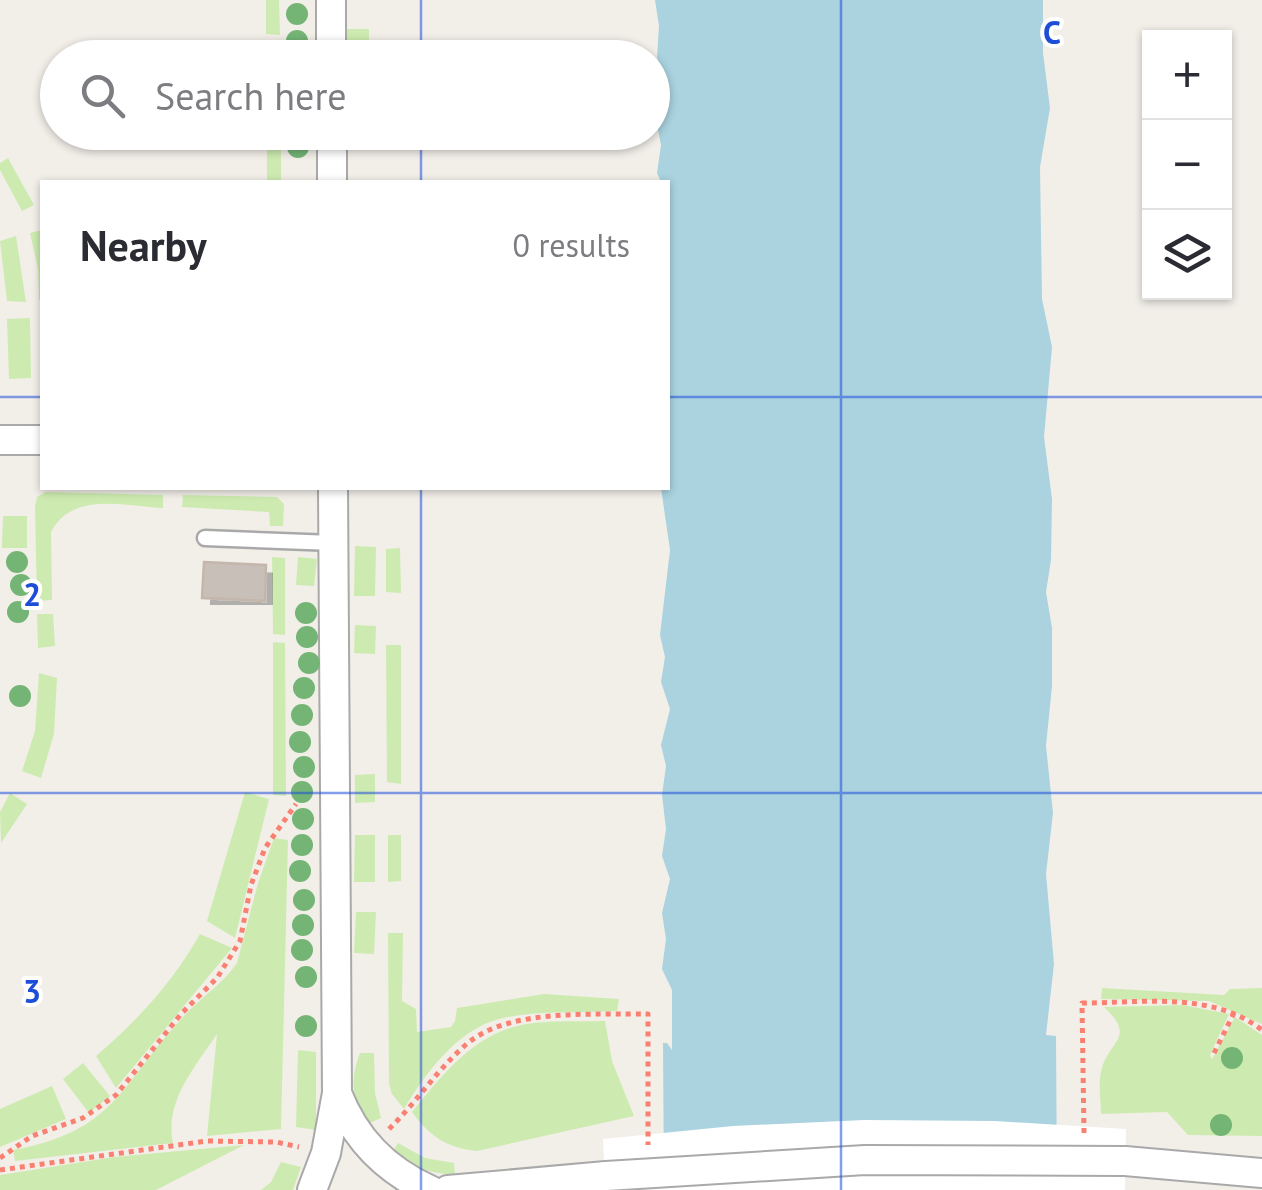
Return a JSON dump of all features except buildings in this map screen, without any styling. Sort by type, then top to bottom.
[{"type":"street","points":[[331,0],[331,40]]},
{"type":"street","points":[[332,150],[332,180]]},
{"type":"street","points":[[0,440],[40,440]]},
{"type":"street","points":[[312,1190],[326,1153],[336,1093],[333,490]]},
{"type":"street","points":[[336,1093],[368,1148],[388,1166],[430,1190]]},
{"type":"street","points":[[448,1190],[866,1160],[1126,1162],[1262,1173]]},
{"type":"lane","points":[[204,538],[333,544]]},
{"type":"path","points":[[0,1158],[32,1136],[84,1118],[116,1095],[181,1014],[218,978],[240,940],[264,848],[296,804]]},
{"type":"path","points":[[1084,1134],[1082,1002],[1189,1002],[1234,1013],[1262,1030]]},
{"type":"path","points":[[1214,1053],[1234,1013]]},
{"type":"path","points":[[368,1148],[456,1054],[492,1028],[520,1020],[648,1014],[648,1151]]},
{"type":"path","points":[[0,1170],[207,1141],[276,1142],[326,1153]]},
{"type":"green space","points":[[266,0],[279,0],[280,35],[266,34]]},
{"type":"green space","points":[[346,29],[369,29],[369,40],[346,40]]},
{"type":"green space","points":[[267,150],[281,150],[281,180],[267,180]]},
{"type":"green space","points":[[8,158],[34,205],[22,211],[0,170],[0,163]]},
{"type":"green space","points":[[40,230],[40,300],[38,269],[30,233]]},
{"type":"green space","points":[[16,236],[26,302],[7,301],[0,241]]},
{"type":"green space","points":[[30,318],[31,378],[9,379],[7,319]]},
{"type":"green space","points":[[46,492],[163,495],[163,508],[101,504],[72,511],[60,519],[51,532],[52,600],[37,601],[35,507],[37,497]]},
{"type":"green space","points":[[183,495],[277,497],[284,504],[283,526],[270,526],[269,512],[182,507]]},
{"type":"green space","points":[[3,516],[27,516],[27,548],[2,548]]},
{"type":"green space","points":[[355,546],[376,547],[375,596],[354,596]]},
{"type":"green space","points":[[400,548],[401,593],[386,592],[386,549]]},
{"type":"green space","points":[[272,557],[285,558],[285,635],[273,634]]},
{"type":"green space","points":[[298,557],[317,559],[314,586],[296,585]]},
{"type":"green space","points":[[37,614],[53,614],[55,646],[38,648]]},
{"type":"green space","points":[[355,625],[376,626],[375,654],[354,653]]},
{"type":"green space","points":[[273,642],[285,643],[286,796],[273,795]]},
{"type":"green space","points":[[386,645],[401,645],[401,784],[387,782]]},
{"type":"green space","points":[[39,673],[57,678],[54,734],[41,778],[22,771],[35,731]]},
{"type":"green space","points":[[375,774],[375,802],[355,803],[355,775]]},
{"type":"green space","points":[[245,792],[269,799],[235,938],[207,921]]},
{"type":"green space","points":[[10,793],[27,804],[1,843],[0,812]]},
{"type":"green space","points":[[355,835],[375,835],[375,882],[354,882]]},
{"type":"green space","points":[[388,835],[401,835],[401,881],[388,882]]},
{"type":"green space","points":[[274,838],[288,840],[281,1129],[207,1136],[217,1034],[177,1099],[171,1128],[173,1143],[15,1161],[13,1150],[47,1142],[95,1118],[113,1102],[183,1017],[231,971],[237,963]]},
{"type":"green space","points":[[356,912],[376,912],[374,954],[354,953]]},
{"type":"green space","points":[[388,933],[403,933],[402,1001],[416,1009],[417,1032],[451,1027],[457,1008],[544,994],[619,999],[617,1011],[527,1014],[484,1025],[444,1055],[404,1109],[389,1084]]},
{"type":"green space","points":[[200,934],[232,948],[116,1088],[96,1056],[153,1000]]},
{"type":"green space","points":[[1102,988],[1224,995],[1230,989],[1262,988],[1262,1024],[1209,1001],[1101,999]]},
{"type":"green space","points":[[1183,1005],[1229,1014],[1210,1055],[1212,1059],[1235,1017],[1262,1035],[1262,1136],[1188,1135],[1167,1112],[1101,1114],[1101,1072],[1120,1033],[1104,1007]]},
{"type":"green space","points":[[605,1021],[612,1061],[634,1116],[477,1151],[440,1139],[412,1112],[462,1057],[491,1036],[527,1024]]},
{"type":"green space","points":[[298,1050],[316,1052],[316,1130],[296,1127]]},
{"type":"green space","points":[[360,1053],[374,1053],[375,1093],[381,1118],[365,1125],[354,1090]]},
{"type":"green space","points":[[83,1063],[110,1096],[89,1113],[63,1079]]},
{"type":"green space","points":[[52,1086],[66,1119],[0,1147],[0,1109]]},
{"type":"green space","points":[[398,1143],[425,1158],[454,1163],[455,1175],[422,1169],[399,1159],[391,1154]]},
{"type":"green space","points":[[244,1145],[156,1190],[0,1190],[0,1175],[114,1157]]},
{"type":"green space","points":[[281,1162],[301,1167],[293,1190],[261,1190],[271,1182]]},
{"type":"water","points":[[655,0],[1043,0],[1043,53],[1050,108],[1040,167],[1042,299],[1052,347],[1044,437],[1052,499],[1046,592],[1052,628],[1052,686],[1046,746],[1053,813],[1046,874],[1054,964],[1046,1035],[1056,1036],[1057,1190],[664,1190],[663,1043],[672,1050],[672,990],[662,969],[666,939],[662,913],[670,879],[662,856],[666,766],[661,745],[670,709],[661,682],[665,657],[660,635],[670,550],[661,490],[670,490],[670,180],[660,180],[657,173],[660,150],[670,150],[670,40],[658,40]]},
{"type":"pier","points":[[864,1120],[995,1121],[1126,1129],[1125,1190],[605,1190],[603,1139],[733,1126]]}]
